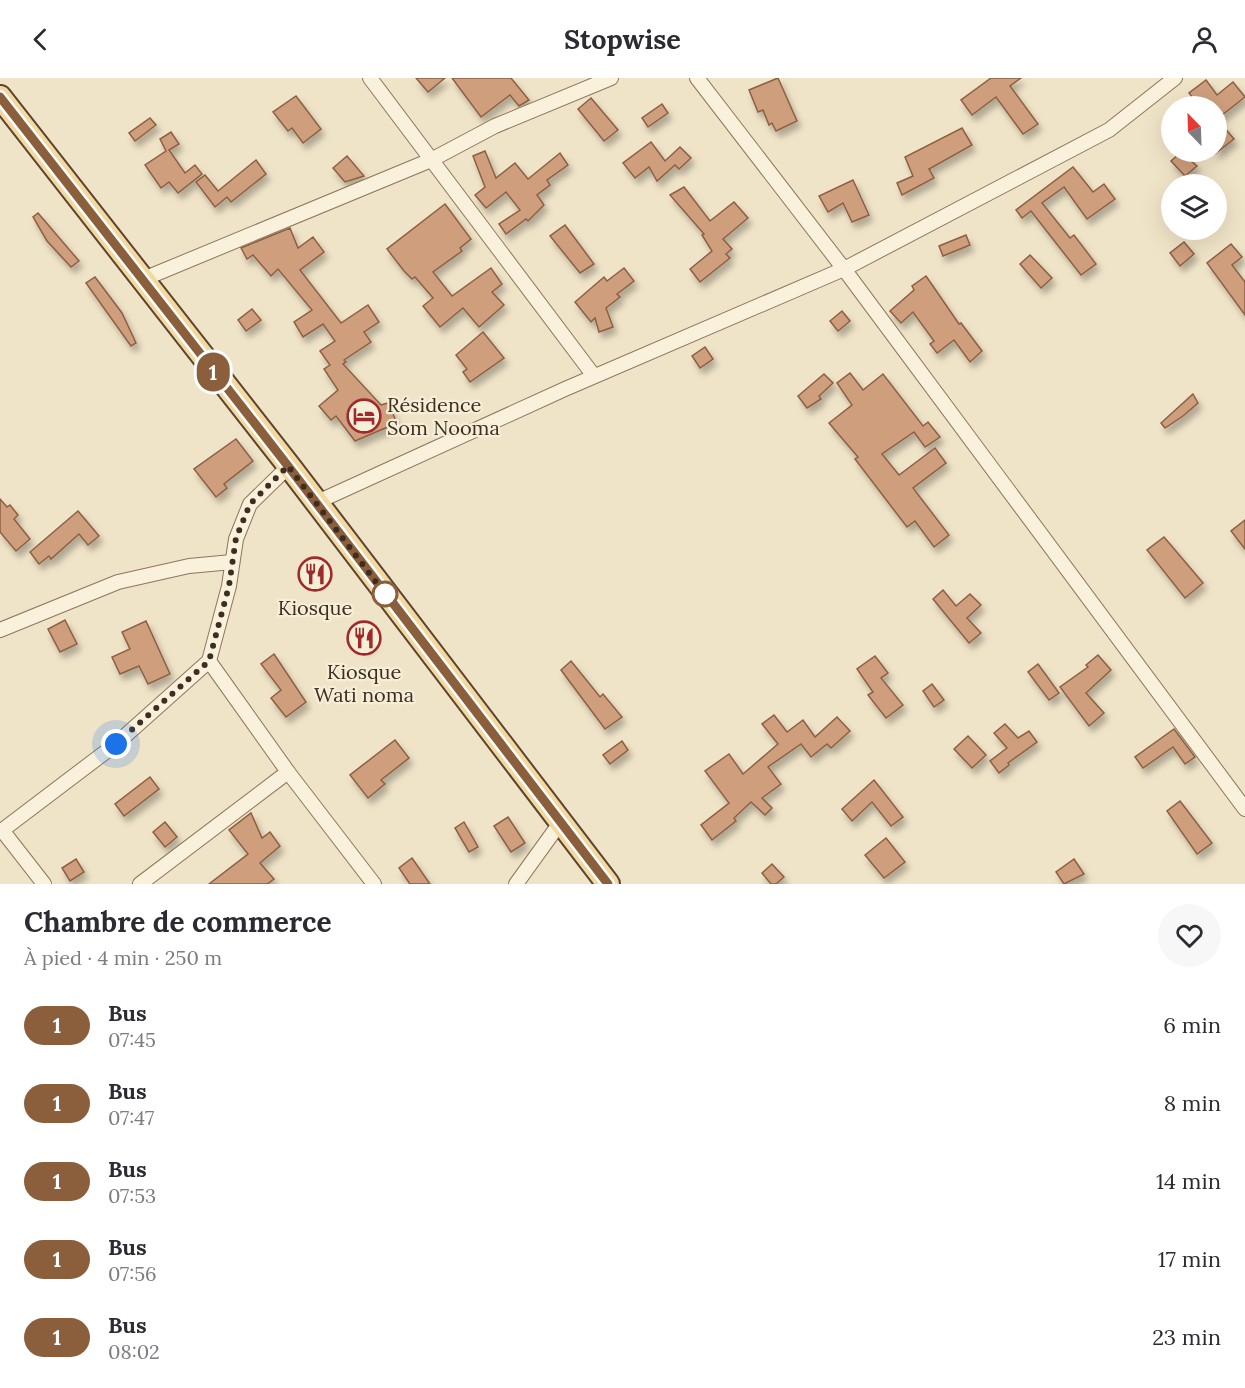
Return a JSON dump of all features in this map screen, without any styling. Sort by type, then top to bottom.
[{"type":"main road","points":[[0,97],[288,466],[608,884]]},
{"type":"street","points":[[370,78],[594,376]]},
{"type":"street","points":[[141,280],[431,160],[495,126],[610,78]]},
{"type":"street","points":[[697,78],[844,269],[1245,808]]},
{"type":"street","points":[[315,503],[594,376],[844,269],[1109,130],[1175,78]]},
{"type":"street","points":[[44,884],[1,831],[116,744],[209,661],[236,538],[250,504],[288,466]]},
{"type":"street","points":[[0,630],[118,582],[189,566],[232,562]]},
{"type":"street","points":[[209,661],[288,772],[374,884]]},
{"type":"street","points":[[140,884],[288,772]]},
{"type":"street","points":[[516,884],[560,823]]},
{"type":"street","points":[[529,867],[529,884]]},
{"type":"building","points":[[416,78],[445,78],[428,92]]},
{"type":"building","points":[[452,78],[511,78],[529,100],[519,106],[510,95],[481,117]]},
{"type":"building","points":[[778,78],[797,121],[776,131],[772,123],[769,125],[763,110],[758,112],[749,90]]},
{"type":"building","points":[[991,78],[1021,78],[1010,86],[1038,124],[1023,134],[996,97],[972,115],[961,100]]},
{"type":"building","points":[[1206,80],[1217,95],[1233,82],[1245,97],[1227,111],[1227,96],[1191,96],[1189,93]]},
{"type":"building","points":[[296,96],[321,129],[303,143],[292,128],[288,131],[273,112]]},
{"type":"building","points":[[591,98],[618,130],[604,141],[578,109]]},
{"type":"building","points":[[662,104],[668,113],[648,127],[642,118]]},
{"type":"building","points":[[150,118],[156,125],[135,141],[129,133]]},
{"type":"building","points":[[962,128],[972,145],[929,169],[934,178],[902,195],[897,183],[913,176],[905,157]]},
{"type":"building","points":[[1227,131],[1234,139],[1227,144]]},
{"type":"building","points":[[171,132],[179,144],[169,150],[185,173],[195,165],[202,174],[178,193],[169,182],[161,188],[145,165],[166,151],[160,139]]},
{"type":"building","points":[[651,142],[665,161],[680,147],[691,158],[679,169],[675,165],[657,181],[649,167],[635,178],[623,163]]},
{"type":"building","points":[[485,151],[496,178],[515,163],[528,179],[560,153],[568,165],[547,180],[550,185],[537,195],[544,205],[528,221],[526,219],[506,234],[499,224],[520,210],[506,192],[486,208],[475,195],[485,187],[473,156]]},
{"type":"building","points":[[347,156],[364,176],[345,182],[333,168]]},
{"type":"building","points":[[256,160],[266,174],[231,202],[227,197],[215,207],[196,182],[205,175],[218,191]]},
{"type":"building","points":[[1172,162],[1192,162],[1197,166],[1187,174],[1183,174]]},
{"type":"building","points":[[1073,167],[1093,192],[1104,184],[1115,199],[1087,219],[1064,187],[1042,203],[1070,238],[1074,235],[1096,264],[1081,275],[1031,211],[1022,218],[1016,210]]},
{"type":"building","points":[[853,180],[869,215],[852,222],[843,203],[828,212],[819,196]]},
{"type":"building","points":[[684,187],[710,221],[734,202],[748,218],[723,239],[732,249],[726,254],[730,258],[700,282],[690,269],[712,251],[702,235],[704,234],[670,195]]},
{"type":"building","points":[[445,204],[471,239],[460,248],[462,251],[433,272],[452,296],[491,268],[502,284],[492,292],[504,305],[479,327],[463,308],[440,327],[423,306],[433,298],[415,277],[412,279],[404,271],[387,249]]},
{"type":"building","points":[[38,213],[79,261],[71,267],[47,241],[33,217]]},
{"type":"building","points":[[565,225],[594,264],[580,273],[550,236]]},
{"type":"building","points":[[290,228],[298,248],[313,237],[324,252],[300,270],[341,323],[368,305],[379,322],[364,332],[371,342],[344,360],[346,362],[343,364],[381,405],[388,403],[397,423],[355,441],[336,416],[331,420],[319,406],[338,390],[324,369],[330,365],[320,351],[335,341],[323,324],[303,337],[294,322],[312,310],[278,269],[271,276],[253,255],[247,259],[241,248]]},
{"type":"building","points":[[966,235],[970,245],[943,256],[939,246]]},
{"type":"building","points":[[1184,242],[1194,254],[1180,266],[1170,253]]},
{"type":"building","points":[[1231,244],[1242,257],[1232,265],[1245,282],[1245,315],[1207,263]]},
{"type":"building","points":[[1030,255],[1052,278],[1041,288],[1020,264]]},
{"type":"building","points":[[624,268],[634,281],[617,294],[620,297],[606,308],[613,327],[599,332],[595,318],[591,322],[575,302],[604,277],[607,281]]},
{"type":"building","points":[[926,276],[959,324],[961,323],[982,351],[970,362],[954,340],[937,353],[930,344],[934,341],[913,312],[901,323],[890,311],[914,290],[912,286]]},
{"type":"building","points":[[95,277],[122,313],[136,343],[131,346],[86,283]]},
{"type":"building","points":[[252,309],[261,320],[246,331],[238,320]]},
{"type":"building","points":[[842,311],[850,321],[838,331],[830,321]]},
{"type":"building","points":[[483,332],[504,358],[470,382],[463,372],[467,369],[456,355]]},
{"type":"building","points":[[705,347],[713,359],[700,368],[692,356]]},
{"type":"building","points":[[850,373],[863,390],[883,374],[923,426],[928,422],[940,437],[925,447],[914,432],[882,454],[899,475],[935,448],[946,463],[913,488],[949,535],[934,547],[915,521],[907,527],[855,459],[858,457],[829,423],[852,405],[837,383]]},
{"type":"building","points":[[824,374],[833,383],[819,396],[821,399],[807,408],[798,396]]},
{"type":"building","points":[[1193,394],[1198,403],[1165,428],[1161,423]]},
{"type":"building","points":[[236,439],[253,461],[224,484],[227,488],[216,497],[194,469]]},
{"type":"building","points":[[0,499],[7,507],[10,505],[18,515],[14,519],[30,539],[16,551],[0,532]]},
{"type":"building","points":[[78,511],[99,536],[88,545],[79,534],[51,559],[49,556],[39,564],[30,552]]},
{"type":"building","points":[[1245,520],[1245,549],[1231,531]]},
{"type":"building","points":[[1164,537],[1203,583],[1185,598],[1147,550]]},
{"type":"building","points":[[943,590],[956,606],[970,594],[981,605],[967,618],[981,633],[969,643],[933,599]]},
{"type":"building","points":[[65,620],[77,644],[60,652],[48,629]]},
{"type":"building","points":[[146,621],[170,674],[148,684],[139,666],[120,674],[112,657],[130,649],[122,632]]},
{"type":"building","points":[[362,628],[373,641],[364,648],[354,635]]},
{"type":"building","points":[[274,654],[306,702],[286,717],[271,698],[281,690],[261,664]]},
{"type":"building","points":[[1098,655],[1111,670],[1086,693],[1104,713],[1089,726],[1060,687],[1088,667],[1086,665]]},
{"type":"building","points":[[875,656],[888,673],[881,678],[903,705],[886,718],[868,695],[873,692],[857,669]]},
{"type":"building","points":[[571,661],[600,697],[603,694],[622,717],[605,729],[561,670]]},
{"type":"building","points":[[1038,664],[1059,693],[1049,700],[1028,672]]},
{"type":"building","points":[[932,684],[944,700],[934,707],[923,691]]},
{"type":"building","points":[[774,715],[787,732],[803,720],[815,737],[837,717],[850,731],[831,748],[827,744],[811,757],[801,744],[768,767],[781,784],[762,798],[772,808],[765,815],[751,802],[734,818],[736,821],[712,840],[701,825],[729,803],[705,771],[729,754],[743,774],[778,744],[762,724]]},
{"type":"building","points":[[1005,724],[1018,738],[1029,731],[1037,742],[1008,763],[1009,765],[999,773],[990,761],[1007,748],[994,733]]},
{"type":"building","points":[[1174,729],[1195,757],[1185,764],[1173,747],[1143,768],[1135,757]]},
{"type":"building","points":[[968,736],[986,755],[972,768],[954,749]]},
{"type":"building","points":[[395,740],[409,758],[381,780],[385,784],[368,798],[350,775]]},
{"type":"building","points":[[622,741],[628,750],[610,764],[603,755]]},
{"type":"building","points":[[150,777],[159,789],[124,816],[115,804]]},
{"type":"building","points":[[874,780],[903,817],[891,826],[872,802],[852,821],[842,809]]},
{"type":"building","points":[[1180,801],[1212,843],[1197,854],[1167,811]]},
{"type":"building","points":[[251,813],[262,838],[270,832],[280,846],[260,863],[274,879],[267,884],[209,884],[248,854],[229,830]]},
{"type":"building","points":[[508,817],[525,843],[511,852],[494,826]]},
{"type":"building","points":[[165,822],[177,837],[165,847],[153,832]]},
{"type":"building","points":[[464,822],[478,847],[469,852],[455,828]]},
{"type":"building","points":[[886,838],[905,862],[884,878],[865,855]]},
{"type":"building","points":[[412,858],[430,884],[410,884],[399,868]]},
{"type":"building","points":[[76,859],[84,872],[70,881],[62,868]]},
{"type":"building","points":[[1074,859],[1084,874],[1064,884],[1056,872]]},
{"type":"building","points":[[772,864],[784,877],[776,884],[771,884],[762,873]]},
{"type":"bus line","name":"1","points":[[0,97],[288,466],[608,884]]},
{"type":"place","name":"Résidence Som Nooma","points":[[364,416]]},
{"type":"place","name":"Kiosque","points":[[315,574]]},
{"type":"place","name":"Kiosque Wati noma","points":[[364,638]]},
{"type":"route","points":[[116,744],[209,661],[229,586],[236,538],[250,504],[288,466],[385,594]]}]
